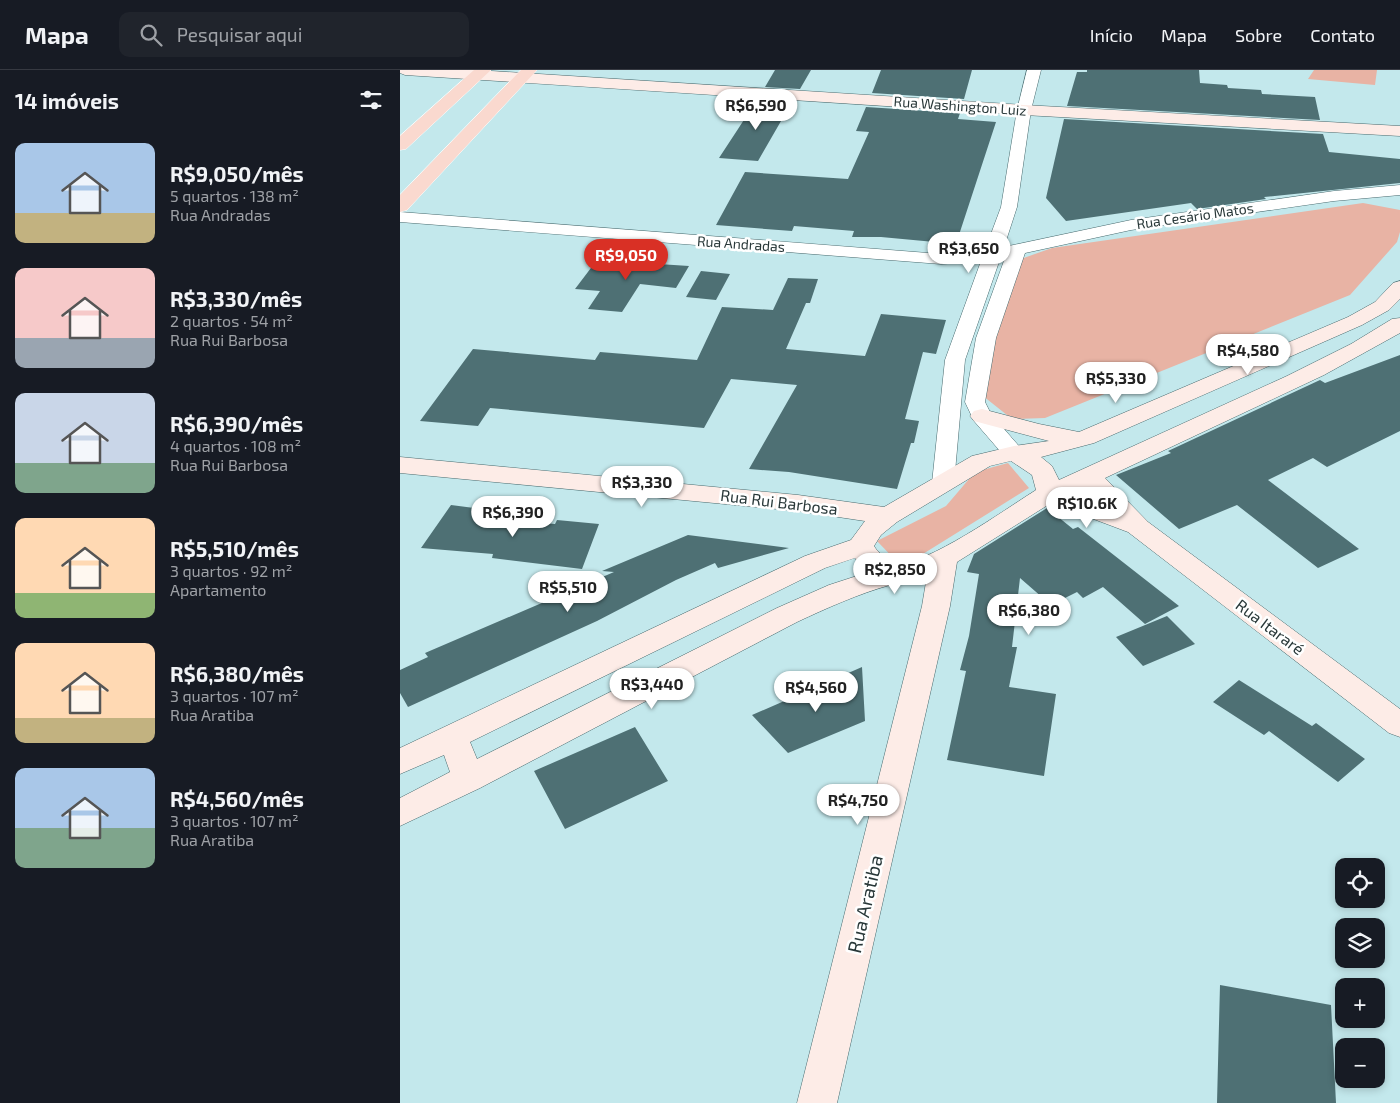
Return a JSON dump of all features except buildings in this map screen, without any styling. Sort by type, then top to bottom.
[{"type":"main road","points":[[400,145],[480,72]]},
{"type":"main road","points":[[400,206],[525,74]]},
{"type":"street","name":"Rua Washington Luiz","points":[[405,70],[525,74],[1024,110],[1400,131]]},
{"type":"street","points":[[944,483],[955,360],[1009,207],[1024,110],[1034,70]]},
{"type":"street","name":"Rua Cesário Matos","points":[[993,255],[1131,225],[1334,196],[1400,190]]},
{"type":"street","name":"Rua Andradas","points":[[400,217],[941,259],[993,255]]},
{"type":"street","points":[[1017,250],[986,338],[975,402],[982,416],[1014,453],[1037,464],[1049,479],[1049,493]]},
{"type":"street","points":[[890,575],[871,564],[862,546],[865,536],[874,526],[888,516],[981,461],[1014,453],[1037,451],[1080,440],[1223,380],[1355,320],[1382,306],[1400,287]]},
{"type":"street","points":[[400,813],[788,615],[839,592],[890,575],[914,573],[944,558],[1049,493],[1090,476],[1250,401],[1367,344],[1400,324]]},
{"type":"street","points":[[1223,380],[1250,401]]},
{"type":"street","points":[[982,416],[1036,431],[1080,440]]},
{"type":"street","name":"Rua Rui Barbosa","points":[[400,465],[789,502],[888,516]]},
{"type":"street","name":"Rua Itararé","points":[[1090,476],[1100,489],[1139,528],[1400,725]]},
{"type":"street","name":"Rua Itararé","points":[[1049,493],[1139,528]]},
{"type":"street","points":[[400,762],[815,562],[862,546]]},
{"type":"street","name":"Rua Aratiba","points":[[817,1103],[936,606],[944,558]]},
{"type":"street","points":[[453,737],[469,779]]},
{"type":"shaded area","points":[[1314,70],[1377,70],[1375,85],[1308,79]]},
{"type":"shaded area","points":[[1363,203],[1400,210],[1400,232],[1397,242],[1350,295],[1045,418],[1012,419],[978,392],[1015,261],[1052,248]]},
{"type":"shaded area","points":[[1008,463],[1029,488],[902,567],[877,541],[946,506],[975,472]]}]
